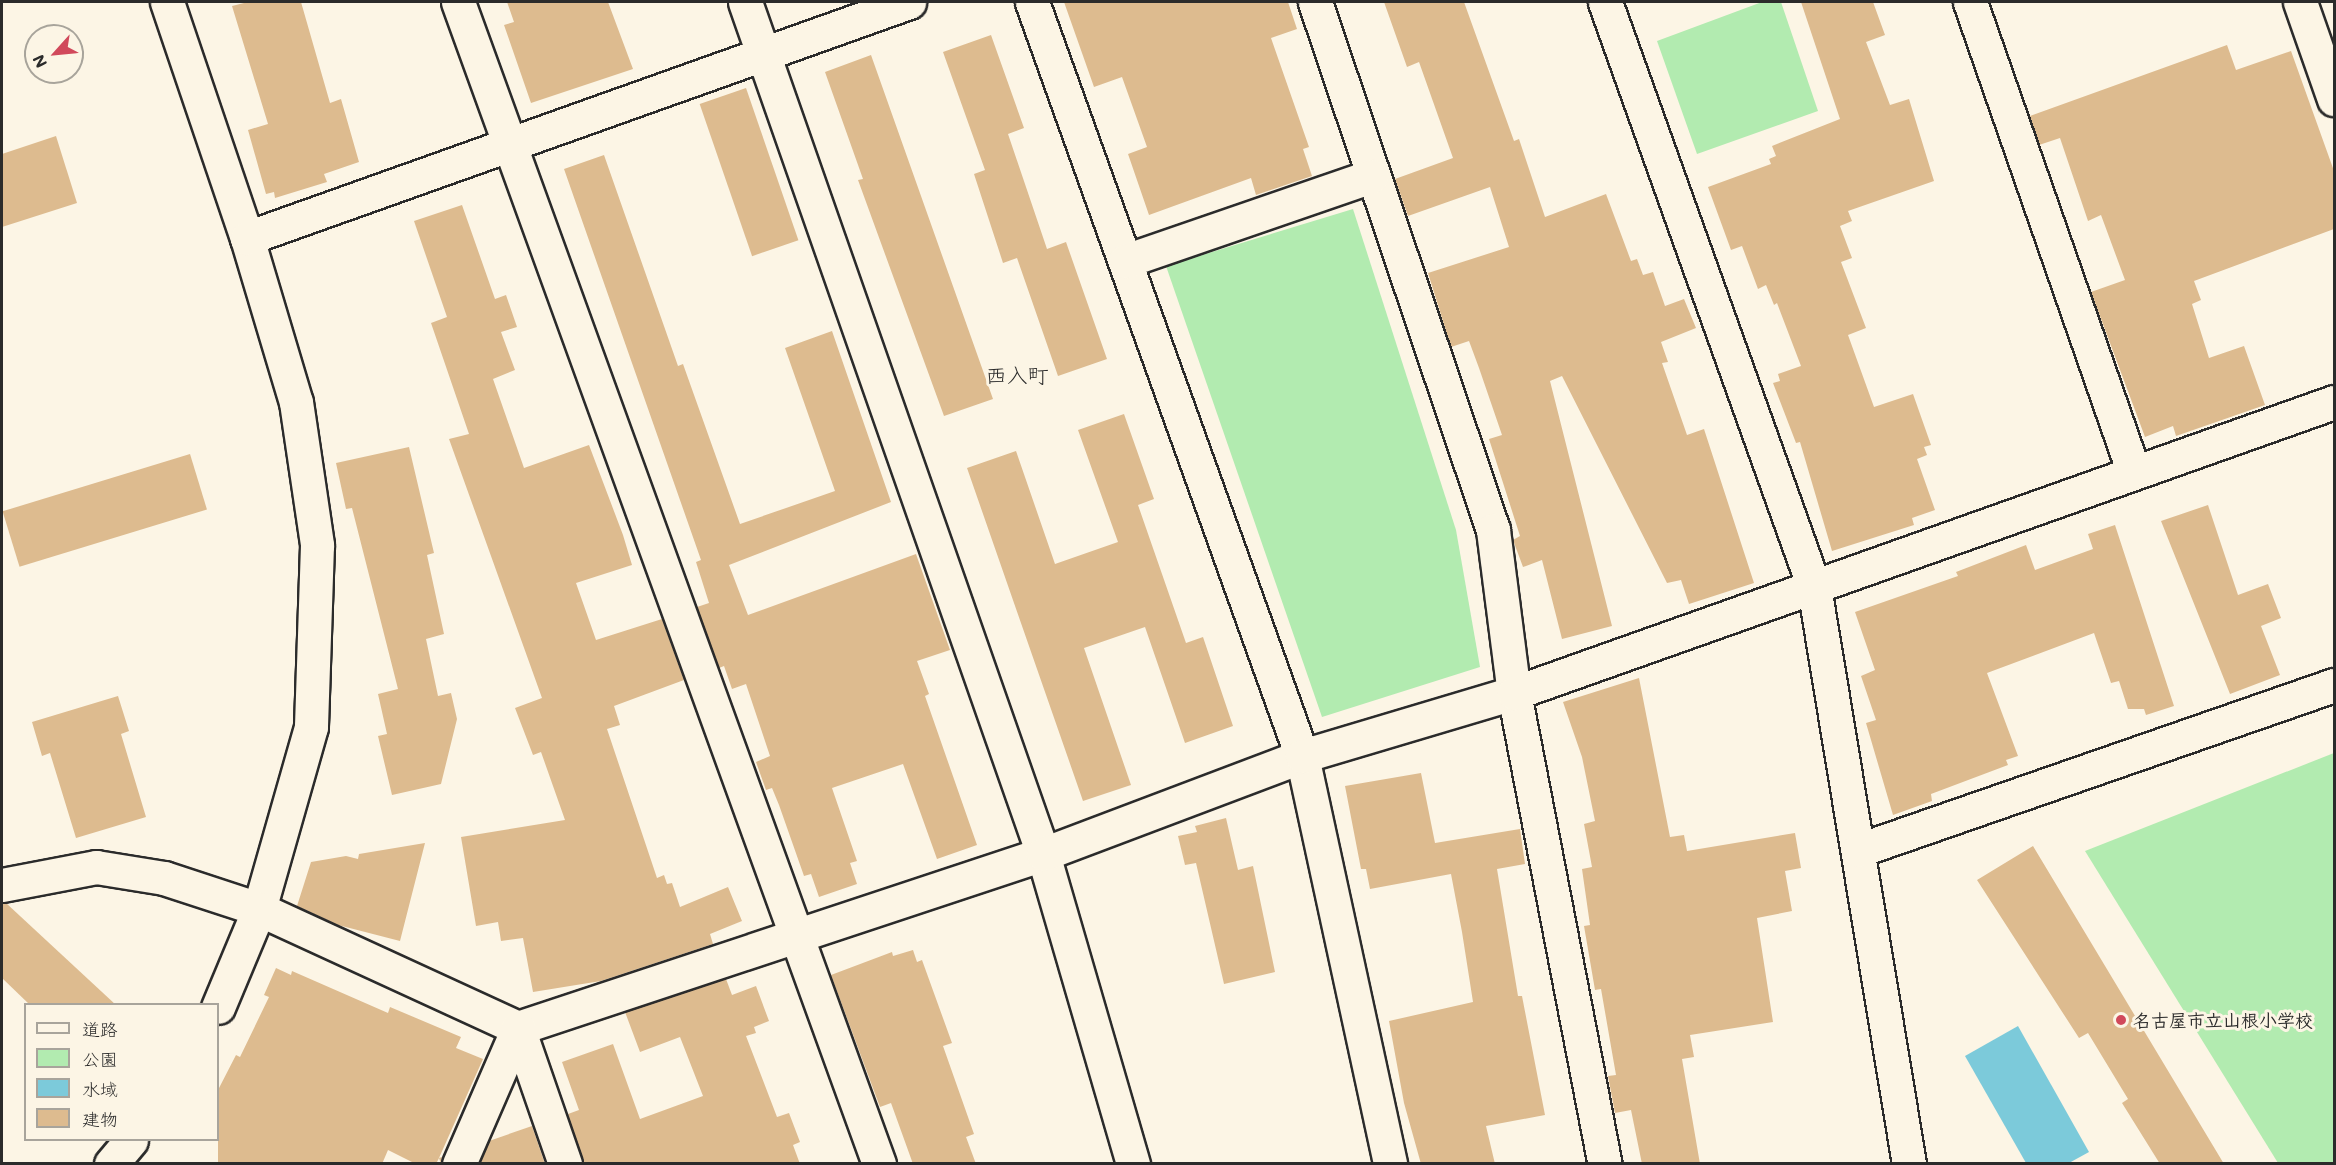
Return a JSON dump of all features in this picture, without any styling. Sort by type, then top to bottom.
[{"type":"street","points":[[167,2],[247,238],[296,402],[317,544],[311,727],[259,909],[219,1005]]},
{"type":"street","points":[[458,2],[799,935],[879,1164]]},
{"type":"street","points":[[745,2],[1043,854],[1133,1164]]},
{"type":"street","points":[[247,238],[909,2]]},
{"type":"street","points":[[1032,2],[1302,756],[1390,1164]]},
{"type":"street","points":[[1315,2],[1493,530],[1514,693],[1605,1164]]},
{"type":"street","points":[[1605,2],[1814,586],[1909,1164]]},
{"type":"street","points":[[1970,2],[2133,471]]},
{"type":"street","points":[[2300,2],[2334,99]]},
{"type":"street","points":[[1125,261],[1372,176]]},
{"type":"street","points":[[2,885],[96,867],[164,878],[259,909],[518,1028],[1043,854],[1302,756],[1514,693],[2133,471],[2334,402]]},
{"type":"street","points":[[1859,850],[2334,685]]},
{"type":"street","points":[[459,1164],[518,1028]]},
{"type":"street","points":[[518,1028],[565,1164]]},
{"type":"street","points":[[111,1164],[130,1141]]},
{"type":"green space","points":[[1762,2],[1781,2],[1818,111],[1697,154],[1657,41]]},
{"type":"green space","points":[[1353,209],[1456,530],[1480,667],[1322,717],[1166,266]]},
{"type":"green space","points":[[2334,753],[2334,1163],[2278,1163],[2085,851]]},
{"type":"water","points":[[2018,1026],[2089,1152],[2069,1163],[2026,1163],[1965,1056]]},
{"type":"building","points":[[248,2],[301,2],[330,103],[341,99],[359,162],[324,174],[327,182],[275,198],[274,192],[266,194],[248,130],[268,124],[232,6]]},
{"type":"building","points":[[507,2],[608,2],[633,69],[531,103],[504,25],[514,22]]},
{"type":"building","points":[[1064,2],[1288,2],[1297,29],[1271,38],[1309,147],[1303,149],[1312,176],[1256,195],[1251,178],[1149,215],[1128,154],[1147,147],[1122,77],[1094,87]]},
{"type":"building","points":[[1384,2],[1464,2],[1514,141],[1519,139],[1545,217],[1606,194],[1631,261],[1637,259],[1643,275],[1653,272],[1665,306],[1684,299],[1696,328],[1661,342],[1668,362],[1662,363],[1687,435],[1704,429],[1754,583],[1689,604],[1681,580],[1667,583],[1562,376],[1550,381],[1612,626],[1562,639],[1542,560],[1523,567],[1513,540],[1520,536],[1489,439],[1502,435],[1479,368],[1469,341],[1451,347],[1428,273],[1509,247],[1490,187],[1408,216],[1395,179],[1453,158],[1419,62],[1407,67]]},
{"type":"building","points":[[1801,2],[1873,2],[1885,35],[1866,42],[1890,105],[1909,99],[1934,181],[1848,211],[1852,221],[1840,226],[1852,258],[1841,262],[1866,328],[1848,335],[1874,407],[1913,394],[1931,445],[1924,447],[1927,455],[1917,459],[1935,510],[1912,518],[1914,525],[1832,551],[1800,442],[1796,443],[1773,383],[1780,381],[1778,374],[1801,366],[1777,303],[1774,305],[1766,285],[1758,289],[1742,246],[1731,250],[1708,187],[1771,164],[1769,159],[1776,156],[1772,146],[1840,119]]},
{"type":"building","points":[[991,35],[1024,128],[1008,134],[1047,249],[1066,242],[1107,359],[1058,376],[1017,258],[1003,263],[974,174],[985,170],[943,52]]},
{"type":"building","points":[[2227,45],[2236,70],[2291,51],[2334,171],[2334,229],[2194,281],[2201,300],[2192,304],[2209,358],[2244,346],[2265,405],[2176,436],[2173,426],[2145,437],[2091,292],[2125,280],[2101,215],[2088,221],[2060,138],[2039,145],[2030,116]]},
{"type":"building","points":[[871,55],[993,399],[944,416],[858,180],[863,179],[825,72]]},
{"type":"building","points":[[746,88],[798,240],[752,256],[700,104]]},
{"type":"building","points":[[56,136],[77,203],[2,227],[2,154]]},
{"type":"building","points":[[604,155],[678,366],[683,364],[740,524],[835,491],[785,348],[832,331],[891,502],[729,565],[748,615],[916,554],[950,650],[917,661],[929,694],[925,696],[977,845],[937,859],[903,764],[832,788],[857,861],[850,863],[857,884],[819,897],[811,874],[804,876],[772,788],[766,790],[756,762],[770,756],[746,684],[732,689],[724,666],[719,668],[697,607],[709,603],[696,562],[701,560],[564,169]]},
{"type":"building","points":[[462,205],[495,299],[506,295],[517,327],[501,332],[515,370],[493,379],[524,468],[589,445],[623,535],[632,565],[576,583],[596,640],[662,619],[684,680],[614,706],[620,725],[607,729],[657,878],[664,875],[667,884],[672,883],[680,907],[728,887],[742,921],[710,934],[713,944],[601,981],[533,992],[523,938],[501,941],[498,922],[476,926],[461,837],[565,820],[541,752],[533,755],[515,708],[542,698],[449,439],[469,434],[431,323],[447,317],[414,221]]},
{"type":"building","points":[[1124,414],[1154,499],[1138,505],[1186,643],[1203,637],[1233,726],[1185,743],[1145,627],[1084,648],[1131,785],[1083,801],[967,468],[1016,451],[1055,564],[1118,542],[1078,430]]},
{"type":"building","points":[[409,447],[434,553],[427,555],[444,634],[426,639],[438,696],[451,693],[457,719],[441,784],[392,795],[378,736],[387,734],[378,694],[398,689],[352,508],[346,509],[336,463]]},
{"type":"building","points":[[190,454],[207,509],[20,567],[3,511]]},
{"type":"building","points":[[2208,505],[2238,595],[2268,584],[2281,618],[2261,626],[2280,675],[2230,694],[2161,521]]},
{"type":"building","points":[[2115,525],[2174,706],[2146,715],[2144,709],[2128,709],[2119,681],[2111,683],[2094,633],[1987,673],[2018,756],[2006,760],[2008,765],[1931,794],[1932,801],[1893,815],[1866,723],[1876,720],[1861,676],[1875,670],[1855,612],[1958,576],[1956,572],[2026,545],[2035,570],[2093,549],[2088,534]]},
{"type":"building","points":[[1639,678],[1670,837],[1684,835],[1687,851],[1795,833],[1801,868],[1785,871],[1792,911],[1757,918],[1773,1022],[1690,1035],[1694,1057],[1682,1059],[1700,1164],[1642,1164],[1631,1110],[1615,1113],[1608,1076],[1616,1075],[1601,989],[1595,990],[1584,926],[1590,925],[1582,869],[1592,867],[1584,824],[1595,821],[1582,757],[1563,702]]},
{"type":"building","points":[[118,696],[129,731],[121,734],[146,817],[76,838],[50,753],[42,756],[32,722]]},
{"type":"building","points":[[1421,773],[1435,843],[1520,829],[1525,864],[1497,869],[1518,996],[1522,996],[1545,1115],[1486,1126],[1495,1164],[1421,1164],[1404,1103],[1389,1021],[1473,1002],[1462,932],[1451,874],[1370,889],[1366,869],[1361,869],[1345,786]]},
{"type":"building","points":[[1226,818],[1238,870],[1253,866],[1275,972],[1224,984],[1196,863],[1185,865],[1178,836],[1197,832],[1195,826]]},
{"type":"building","points":[[425,843],[400,941],[338,925],[297,906],[311,862],[346,856],[358,859],[359,854]]},
{"type":"building","points":[[2033,846],[2224,1164],[2160,1164],[2122,1103],[2128,1099],[2088,1033],[2079,1038],[1977,880]]},
{"type":"building","points":[[2,903],[6,903],[114,1003],[28,1003],[2,978]]},
{"type":"building","points":[[913,950],[917,962],[922,960],[952,1043],[943,1046],[974,1134],[966,1137],[976,1164],[913,1164],[891,1103],[880,1107],[831,975],[892,952],[893,956]]},
{"type":"building","points":[[276,968],[291,975],[292,971],[388,1013],[390,1007],[461,1037],[456,1048],[483,1059],[436,1164],[416,1164],[388,1150],[382,1164],[218,1164],[219,1088],[236,1055],[240,1057],[269,997],[264,995]]},
{"type":"building","points":[[726,979],[732,995],[756,986],[769,1021],[754,1027],[756,1033],[746,1036],[777,1117],[789,1113],[800,1142],[793,1145],[800,1164],[583,1164],[568,1114],[579,1110],[562,1062],[613,1044],[640,1119],[703,1096],[680,1037],[640,1052],[625,1012]]},
{"type":"building","points":[[532,1126],[545,1164],[480,1164],[489,1141]]},
{"type":"place","name":"名古屋市立山根小学校","points":[[2121,1020]]},
{"type":"district","name":"西入町","points":[[1017,375]]}]
